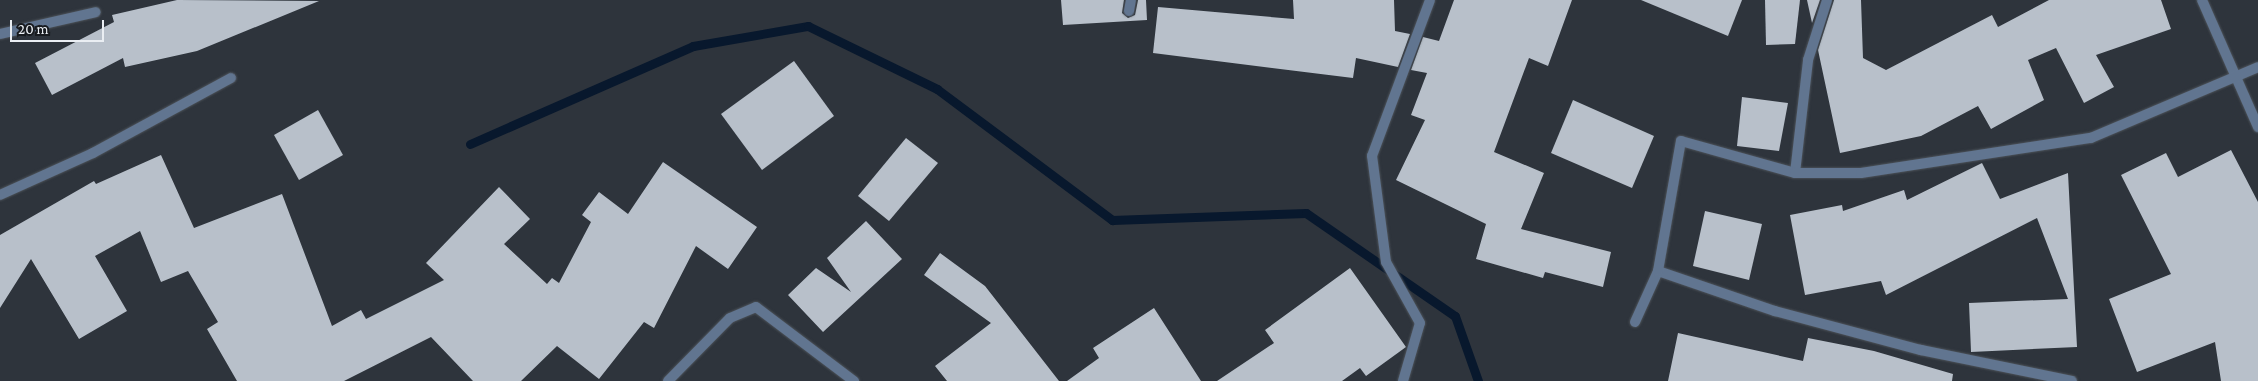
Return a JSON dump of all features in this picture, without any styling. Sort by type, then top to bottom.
[{"type":"street","points":[[1403,381],[1420,323],[1386,262],[1372,156],[1430,0]]},
{"type":"street","points":[[1795,173],[1808,60],[1827,0]]},
{"type":"street","points":[[2202,0],[2234,77],[2258,127]]},
{"type":"street","points":[[0,34],[96,12]]},
{"type":"street","points":[[1635,322],[1658,271],[1680,141],[1795,173],[1861,173],[2091,138],[2258,67]]},
{"type":"street","points":[[0,195],[110,145],[231,78]]},
{"type":"street","points":[[1658,271],[1775,311],[1921,350],[2072,381]]},
{"type":"street","points":[[668,381],[730,318],[756,307],[854,381]]},
{"type":"building","points":[[177,0],[319,1],[197,51],[125,67],[123,58],[52,95],[35,63],[114,22],[112,15]]},
{"type":"building","points":[[1061,0],[1124,0],[1122,13],[1128,18],[1135,15],[1138,0],[1146,0],[1147,20],[1063,25]]},
{"type":"building","points":[[1293,0],[1394,0],[1395,31],[1410,34],[1398,67],[1356,58],[1353,78],[1153,53],[1158,7],[1294,19]]},
{"type":"building","points":[[1454,0],[1572,0],[1548,66],[1529,58],[1494,152],[1544,173],[1521,229],[1611,252],[1603,287],[1545,272],[1543,278],[1476,259],[1486,224],[1396,180],[1425,120],[1411,115],[1427,73],[1411,70],[1423,37],[1439,41]]},
{"type":"building","points":[[1641,0],[1742,0],[1728,36]]},
{"type":"building","points":[[1765,0],[1800,0],[1795,44],[1766,45]]},
{"type":"building","points":[[1807,0],[1820,0],[1812,23]]},
{"type":"building","points":[[1834,0],[1861,0],[1863,58],[1886,70],[1992,15],[1998,27],[2049,0],[2161,0],[2171,29],[2096,55],[2114,87],[2084,103],[2056,48],[2028,60],[2044,100],[1991,129],[1978,106],[1921,136],[1840,153],[1818,50]]},
{"type":"building","points":[[794,61],[834,116],[762,170],[721,114]]},
{"type":"building","points":[[1742,97],[1788,103],[1779,151],[1737,146]]},
{"type":"building","points":[[1573,100],[1654,136],[1632,188],[1551,153]]},
{"type":"building","points":[[318,110],[343,155],[299,180],[274,135]]},
{"type":"building","points":[[906,138],[938,163],[889,221],[858,196]]},
{"type":"building","points":[[2231,150],[2258,202],[2258,381],[2221,381],[2215,342],[2137,372],[2109,299],[2171,274],[2121,175],[2166,153],[2178,177]]},
{"type":"building","points":[[161,155],[194,228],[282,194],[332,326],[361,310],[366,319],[444,280],[426,263],[499,187],[530,219],[504,244],[547,284],[552,278],[559,283],[591,222],[582,215],[599,192],[628,214],[663,162],[757,227],[728,269],[696,246],[654,328],[644,322],[599,379],[557,346],[521,381],[473,381],[431,337],[344,381],[237,381],[207,329],[218,322],[188,271],[161,282],[140,231],[95,256],[127,311],[79,339],[31,259],[0,308],[0,235],[94,181],[96,184]]},
{"type":"building","points":[[1982,163],[2000,199],[2068,173],[2077,347],[1971,352],[1969,303],[2068,299],[2037,218],[1886,295],[1881,281],[1805,295],[1790,215],[1842,205],[1843,211],[1904,190],[1907,200]]},
{"type":"building","points":[[1705,211],[1762,224],[1749,280],[1693,266]]},
{"type":"building","points":[[866,221],[902,259],[823,332],[788,295],[816,268],[851,292],[827,258]]},
{"type":"building","points":[[940,253],[985,286],[1059,381],[947,381],[935,366],[991,323],[924,275]]},
{"type":"building","points":[[1350,268],[1406,347],[1366,376],[1360,368],[1342,381],[1217,381],[1274,343],[1265,330]]},
{"type":"building","points":[[1154,308],[1201,381],[1067,381],[1099,358],[1093,348]]},
{"type":"building","points":[[1678,333],[1803,361],[1808,338],[1874,351],[1953,374],[1952,381],[1668,381]]},
{"type":"waterway","points":[[470,144],[693,46],[808,26],[937,89],[1112,220],[1306,213],[1455,316],[1478,381]]}]
